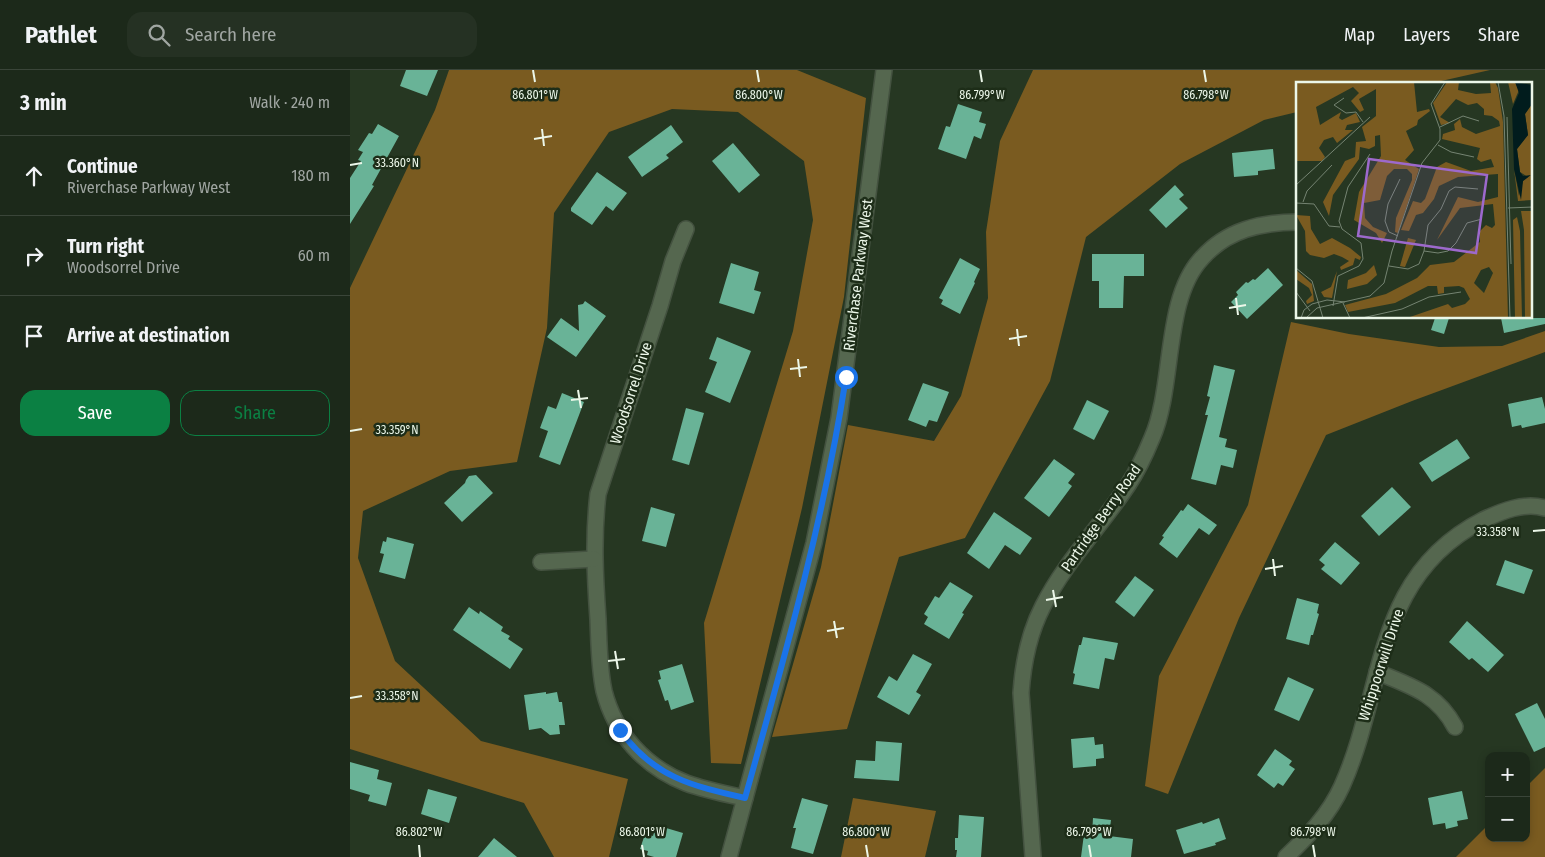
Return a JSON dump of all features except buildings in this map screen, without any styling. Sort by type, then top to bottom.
[{"type":"street","name":"Riverchase Parkway West","points":[[729,857],[814,543],[839,418],[884,70]]},
{"type":"street","name":"Partridge Berry Road","points":[[1033,857],[1021,693],[1027,648],[1039,614],[1057,581],[1128,486],[1154,434],[1164,401],[1173,332],[1180,300],[1190,275],[1201,259],[1217,243],[1240,230],[1273,223],[1296,222]]},
{"type":"street","name":"Woodsorrel Drive","points":[[686,229],[674,260],[598,494],[595,516],[594,559],[603,683],[612,716],[620,730],[627,741],[654,766],[688,784],[745,798]]},
{"type":"street","name":"Whippoorwill Drive","points":[[1286,857],[1326,816],[1341,789],[1352,762],[1387,637],[1404,596],[1421,572],[1439,550],[1458,535],[1494,515],[1518,507],[1538,506],[1545,508]]},
{"type":"street","points":[[541,562],[594,559]]},
{"type":"street","points":[[1377,672],[1425,694],[1448,714],[1455,727]]},
{"type":"shaded area","points":[[449,70],[797,70],[866,98],[844,297],[802,508],[741,764],[711,763],[704,623],[793,331],[813,220],[804,161],[738,112],[672,109],[609,132],[554,213],[547,328],[517,462],[450,471],[363,511],[358,558],[395,661],[481,741],[628,779],[609,857],[554,857],[524,803],[350,749],[350,288],[435,110]]},
{"type":"shaded area","points":[[1033,70],[1490,70],[1437,82],[1296,82],[1296,112],[1264,120],[1180,164],[1086,237],[1050,381],[965,538],[899,557],[847,729],[772,737],[821,567],[848,425],[934,441],[961,396],[988,298],[986,232],[1000,141]]},
{"type":"shaded area","points":[[1291,322],[1349,334],[1439,347],[1502,346],[1545,331],[1545,352],[1326,435],[1239,618],[1168,794],[1145,786],[1159,676],[1248,505]]},
{"type":"shaded area","points":[[1545,768],[1545,857],[1456,857],[1485,828],[1485,842],[1530,842],[1530,783]]},
{"type":"shaded area","points":[[853,798],[936,811],[925,857],[841,857]]},
{"type":"route","points":[[620,730],[627,741],[654,766],[675,778],[688,784],[745,798],[814,543],[846,377]]}]
